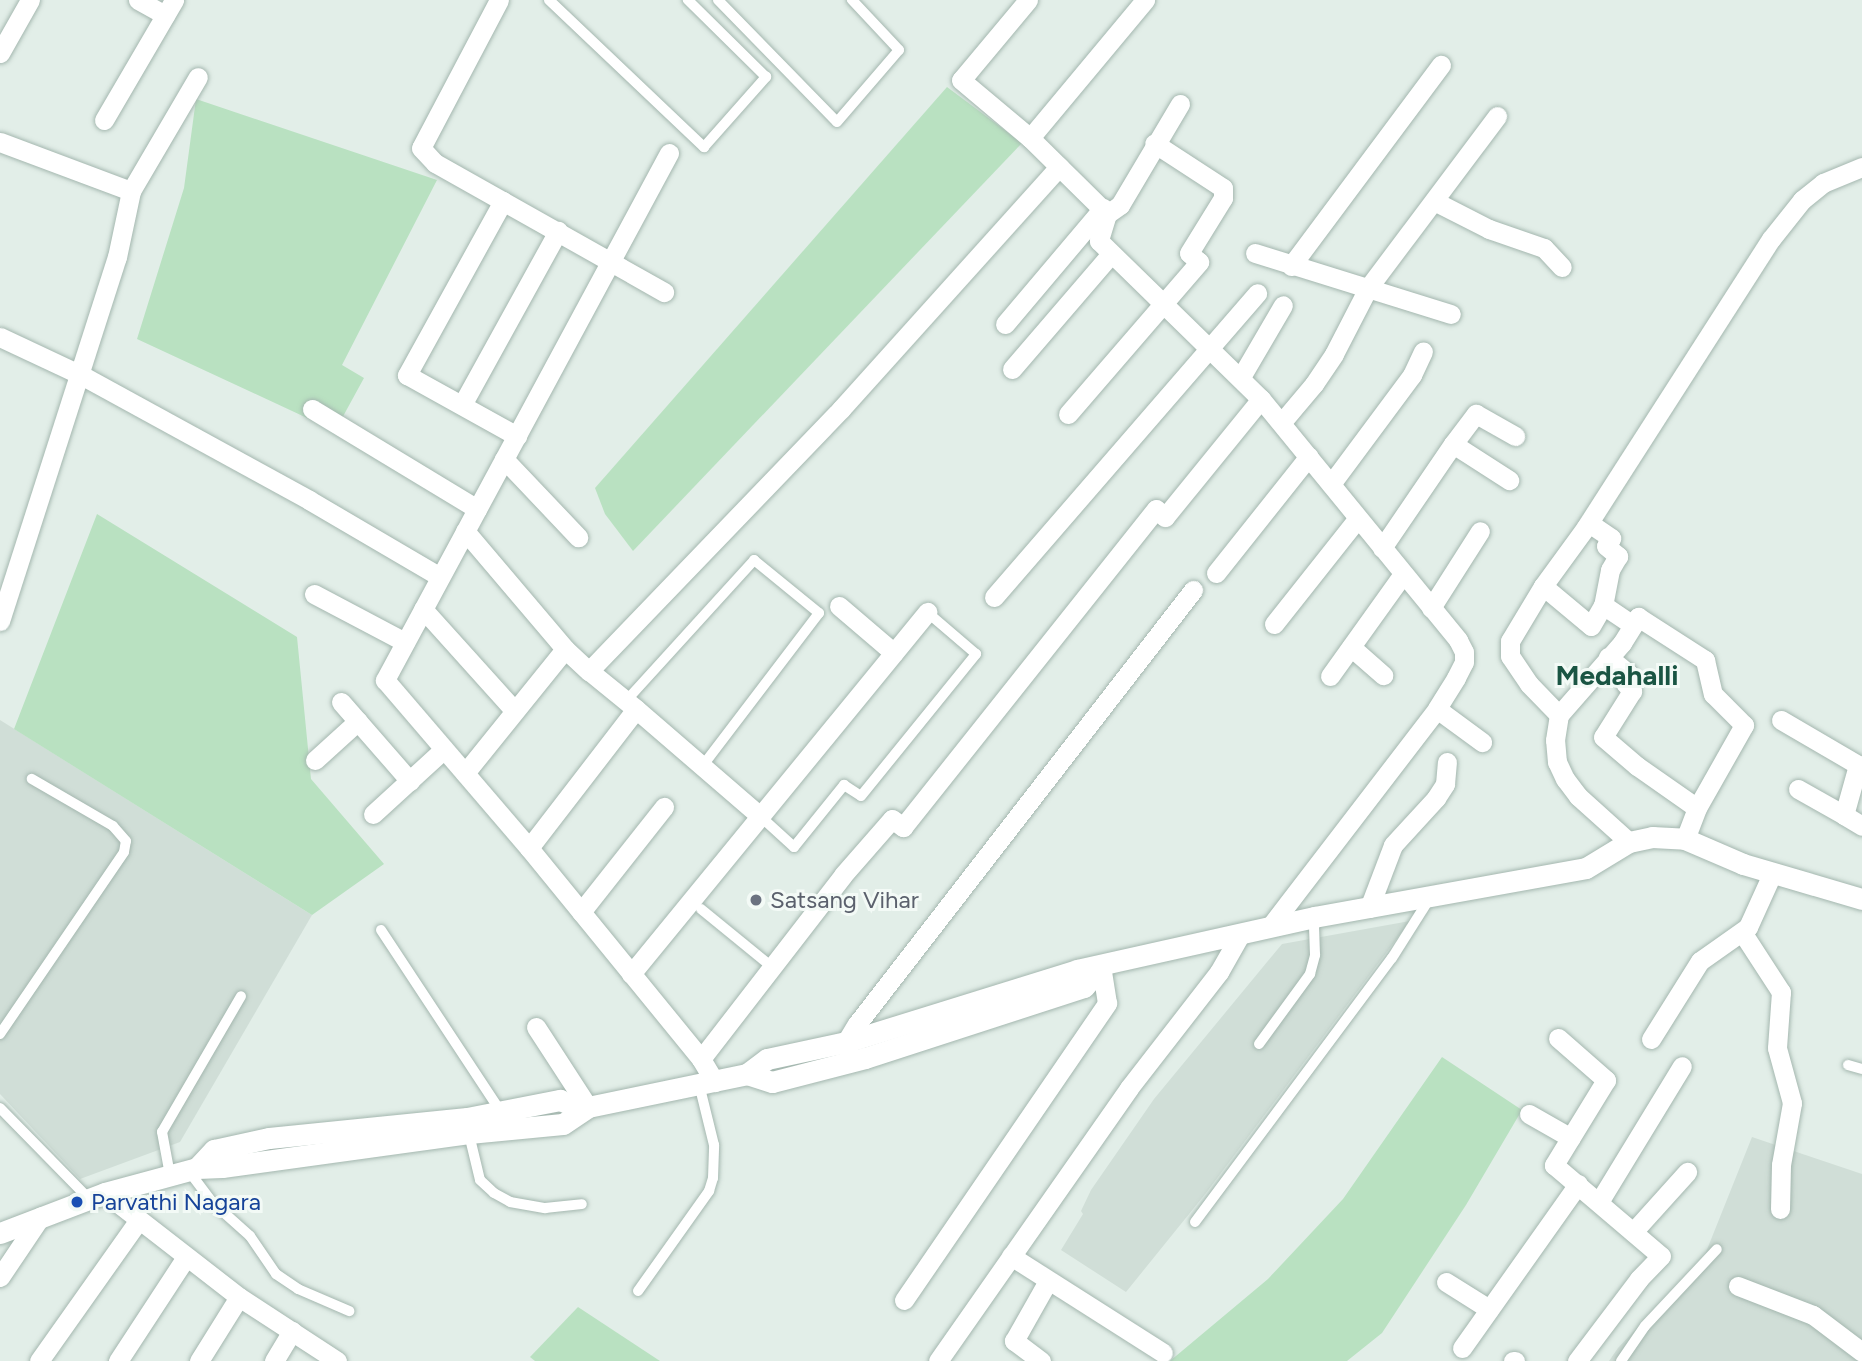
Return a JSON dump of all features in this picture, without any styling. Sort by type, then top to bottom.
[{"type":"main road","points":[[0,1233],[97,1196],[185,1171],[468,1125],[563,1124],[585,1108],[747,1074],[772,1082],[848,1052],[1084,987],[1101,967],[1314,918],[1586,869],[1629,842],[1652,837],[1685,839],[1772,874],[1862,899]]},
{"type":"main road","points":[[468,1125],[502,1113],[560,1100],[585,1108]]},
{"type":"street","points":[[0,53],[30,0]]},
{"type":"street","points":[[104,120],[169,8],[138,0]]},
{"type":"street","points":[[499,0],[421,148],[435,163],[612,260],[664,292]]},
{"type":"street","points":[[1028,0],[961,80],[1030,138],[1105,211]]},
{"type":"street","points":[[1030,138],[1145,0]]},
{"type":"street","points":[[1291,265],[1441,65]]},
{"type":"street","points":[[0,621],[117,257],[131,191],[198,77]]},
{"type":"street","points":[[1005,324],[1105,211],[1120,205],[1154,143],[1180,104]]},
{"type":"street","points":[[1282,422],[1314,384],[1334,354],[1368,288],[1497,116]]},
{"type":"street","points":[[0,142],[131,191]]},
{"type":"street","points":[[1068,414],[1199,262],[1189,253],[1223,198],[1223,188],[1154,143]]},
{"type":"street","points":[[670,153],[385,680],[529,848],[701,1059],[707,1083]]},
{"type":"street","points":[[589,671],[841,409],[1059,167]]},
{"type":"street","points":[[1559,715],[1529,684],[1510,656],[1510,641],[1543,586],[1589,523],[1770,239],[1802,200],[1823,183],[1862,167]]},
{"type":"street","points":[[503,201],[407,375],[517,436]]},
{"type":"street","points":[[1434,201],[1489,229],[1544,248],[1562,267]]},
{"type":"street","points":[[1105,211],[1098,241],[1241,377],[1282,422],[1464,652],[1464,662],[1437,709],[1270,927]]},
{"type":"street","points":[[462,405],[558,231]]},
{"type":"street","points":[[1255,253],[1451,314]]},
{"type":"street","points":[[1012,369],[1110,255]]},
{"type":"street","points":[[994,597],[1256,293]]},
{"type":"street","points":[[1241,377],[1283,305]]},
{"type":"street","points":[[0,337],[81,375],[309,500],[440,577]]},
{"type":"street","points":[[1331,484],[1412,375],[1423,351]]},
{"type":"street","points":[[701,1059],[843,875],[892,819],[903,827],[1156,509],[1165,517],[1261,399]]},
{"type":"street","points":[[312,409],[477,509]]},
{"type":"street","points":[[1382,548],[1476,414],[1515,436]]},
{"type":"street","points":[[1453,444],[1509,480]]},
{"type":"street","points":[[1216,573],[1309,456]]},
{"type":"street","points":[[504,459],[578,537]]},
{"type":"street","points":[[1275,624],[1358,518]]},
{"type":"street","points":[[1543,586],[1591,625],[1603,605],[1610,570],[1618,556],[1606,546],[1611,538],[1589,523]]},
{"type":"street","points":[[465,531],[565,649],[760,816]]},
{"type":"street","points":[[1431,608],[1480,531]]},
{"type":"street","points":[[1330,676],[1402,574]]},
{"type":"street","points":[[848,1052],[1193,590]]},
{"type":"street","points":[[314,594],[405,642]]},
{"type":"street","points":[[1603,605],[1633,625]]},
{"type":"street","points":[[839,606],[894,653]]},
{"type":"street","points":[[423,610],[515,711]]},
{"type":"street","points":[[631,974],[927,612]]},
{"type":"street","points":[[1629,842],[1578,796],[1565,779],[1557,762],[1555,740],[1559,715],[1639,617],[1705,660],[1713,694],[1744,725],[1697,808],[1685,839]]},
{"type":"street","points":[[1351,646],[1383,675]]},
{"type":"street","points":[[465,773],[565,649]]},
{"type":"street","points":[[1608,657],[1628,673],[1625,682],[1632,691],[1603,737],[1697,808]]},
{"type":"street","points":[[341,702],[411,781]]},
{"type":"street","points":[[529,848],[631,705]]},
{"type":"street","points":[[1437,709],[1482,743]]},
{"type":"street","points":[[1781,720],[1858,765],[1843,816]]},
{"type":"street","points":[[315,760],[358,722]]},
{"type":"street","points":[[373,814],[444,749]]},
{"type":"street","points":[[1369,908],[1393,845],[1436,798],[1445,784],[1447,762]]},
{"type":"street","points":[[1798,789],[1862,826]]},
{"type":"street","points":[[581,912],[663,807]]},
{"type":"street","points":[[1651,1039],[1700,961],[1748,927],[1772,874]]},
{"type":"street","points":[[1742,932],[1781,992],[1777,1048],[1792,1102],[1780,1165],[1780,1209]]},
{"type":"street","points":[[938,1361],[1129,1088],[1219,972],[1240,935]]},
{"type":"street","points":[[904,1300],[1107,1003],[1101,967]]},
{"type":"street","points":[[536,1027],[585,1108]]},
{"type":"street","points":[[1558,1038],[1606,1080],[1553,1166],[1578,1184],[1661,1256],[1639,1279],[1577,1361]]},
{"type":"street","points":[[1599,1202],[1682,1066]]},
{"type":"street","points":[[1529,1114],[1571,1138]]},
{"type":"street","points":[[1633,1232],[1687,1172]]},
{"type":"street","points":[[1462,1348],[1578,1184]]},
{"type":"street","points":[[97,1196],[139,1220],[239,1297],[337,1361]]},
{"type":"street","points":[[0,1277],[41,1216]]},
{"type":"street","points":[[39,1361],[139,1220]]},
{"type":"street","points":[[1011,1256],[1163,1353]]},
{"type":"street","points":[[118,1361],[186,1257]]},
{"type":"street","points":[[1041,1361],[1014,1340],[1048,1281]]},
{"type":"street","points":[[1446,1282],[1489,1309]]},
{"type":"street","points":[[1738,1286],[1813,1315],[1862,1352]]},
{"type":"street","points":[[199,1361],[239,1297]]},
{"type":"street","points":[[274,1361],[292,1331]]},
{"type":"lane","points":[[549,0],[704,147],[766,77],[688,0]]},
{"type":"lane","points":[[718,0],[837,122],[900,50],[852,0]]},
{"type":"lane","points":[[631,705],[754,560],[819,613],[703,765]]},
{"type":"lane","points":[[760,816],[794,848],[844,785],[861,796],[976,654],[927,612]]},
{"type":"lane","points":[[0,1034],[124,852],[126,841],[113,826],[32,779]]},
{"type":"lane","points":[[1195,1222],[1392,958],[1430,898]]},
{"type":"lane","points":[[701,909],[772,967]]},
{"type":"lane","points":[[1259,1044],[1310,974],[1315,955],[1314,918]]},
{"type":"lane","points":[[382,930],[502,1113]]},
{"type":"lane","points":[[241,996],[162,1132],[185,1171],[212,1202],[250,1236],[276,1275],[298,1289],[349,1311]]},
{"type":"lane","points":[[1848,1065],[1862,1069]]},
{"type":"lane","points":[[638,1292],[709,1191],[713,1178],[713,1145],[707,1083]]},
{"type":"lane","points":[[0,1108],[97,1196]]},
{"type":"lane","points":[[468,1125],[481,1180],[494,1193],[510,1202],[545,1208],[582,1204]]},
{"type":"lane","points":[[1621,1361],[1645,1326],[1717,1249]]},
{"type":"shaded area","points":[[0,720],[312,915],[180,1142],[80,1179],[0,1094]]},
{"type":"shaded area","points":[[1410,921],[1206,1193],[1126,1292],[1061,1250],[1083,1214],[1081,1211],[1091,1190],[1154,1099],[1282,944]]},
{"type":"shaded area","points":[[1752,1137],[1862,1174],[1862,1361],[1609,1361],[1618,1348],[1704,1257]]},
{"type":"green space","points":[[947,87],[1022,143],[633,551],[605,514],[595,488]]},
{"type":"green space","points":[[196,99],[437,180],[342,365],[364,378],[335,431],[137,339],[184,188]]},
{"type":"green space","points":[[97,514],[297,637],[311,779],[384,864],[312,915],[14,729]]},
{"type":"green space","points":[[1442,1057],[1522,1110],[1466,1205],[1382,1333],[1347,1361],[1170,1361],[1268,1279],[1343,1199]]},
{"type":"green space","points":[[578,1307],[660,1361],[535,1361],[530,1357]]},
{"type":"place","name":"Satsang Vihar","points":[[756,900]]},
{"type":"place","name":"Parvathi Nagara","points":[[77,1202]]},
{"type":"district","name":"Medahalli","points":[[1617,675]]}]
